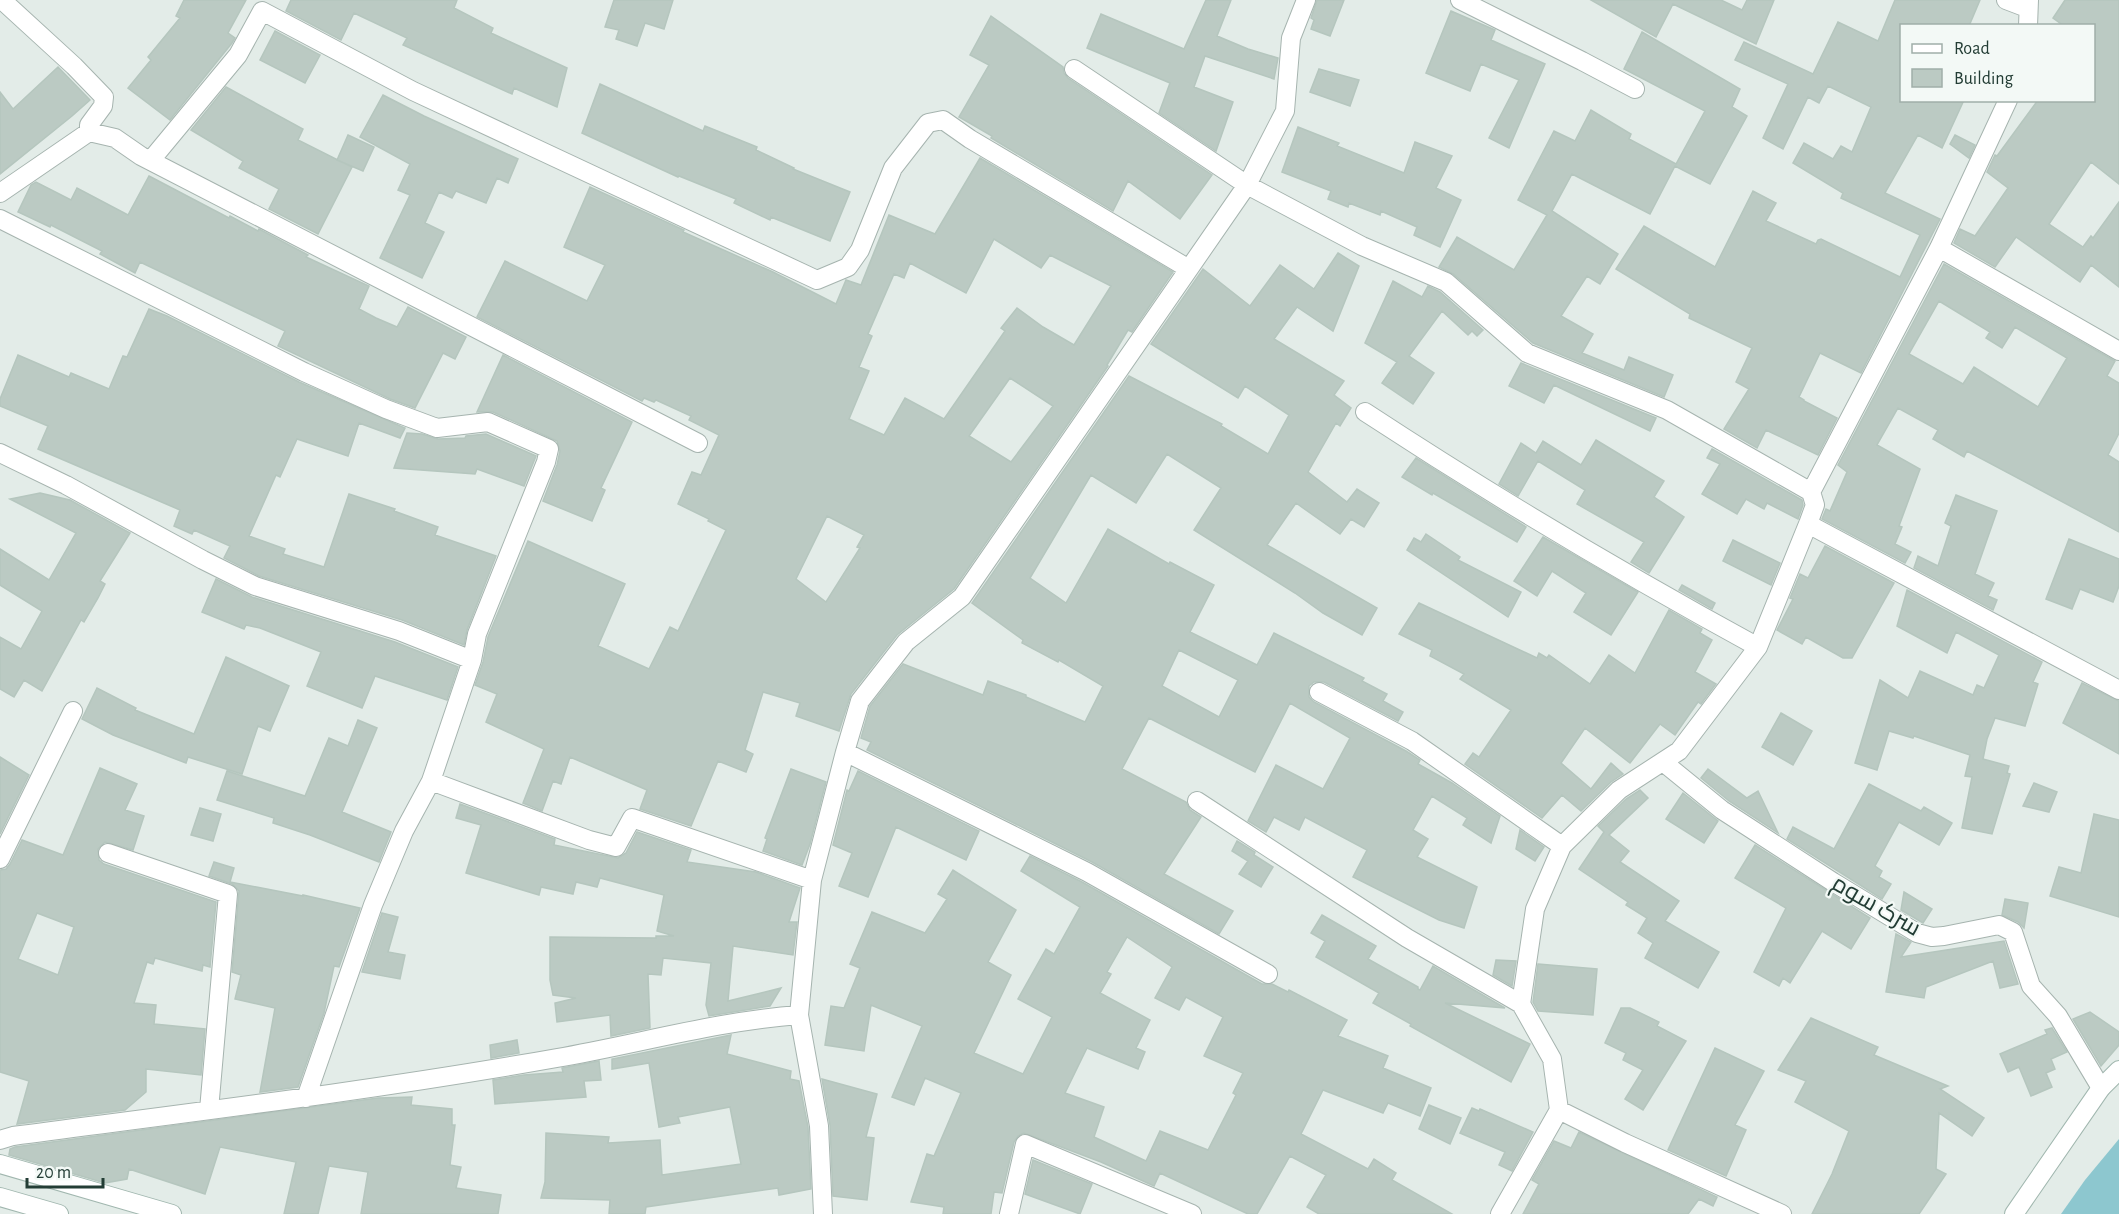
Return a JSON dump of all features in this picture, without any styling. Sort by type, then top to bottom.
[{"type":"street","points":[[2,0],[104,97],[103,106],[89,125],[89,132]]},
{"type":"street","points":[[823,1214],[819,1126],[799,1015],[812,880],[860,701],[906,642],[962,597],[1247,185],[1285,111],[1291,38],[1306,0]]},
{"type":"street","points":[[1460,0],[1635,89]]},
{"type":"street","points":[[2006,0],[2028,11]]},
{"type":"street","points":[[151,160],[238,55],[262,11],[413,91],[817,280],[848,267],[860,250],[893,168],[928,123],[944,120],[970,139],[1189,268]]},
{"type":"street","points":[[1074,69],[1247,185],[1362,246],[1446,282],[1527,353],[1667,411],[1812,492]]},
{"type":"street","points":[[1521,1004],[1535,909],[1562,846],[1619,790],[1679,751],[1758,647],[1815,505],[1812,492],[1939,248],[2007,102]]},
{"type":"street","points":[[0,193],[89,132],[114,138],[151,160],[698,443]]},
{"type":"street","points":[[0,219],[304,372],[386,409],[437,428],[488,422],[549,449],[546,462],[477,634],[472,660],[431,781],[404,831],[373,905],[306,1098]]},
{"type":"street","points":[[1939,248],[2119,351]]},
{"type":"street","points":[[1365,412],[1449,467],[1635,579],[1758,647]]},
{"type":"street","points":[[0,453],[66,485],[255,586],[399,631],[472,660]]},
{"type":"street","points":[[1808,524],[2119,690]]},
{"type":"street","points":[[1319,692],[1412,741],[1562,846]]},
{"type":"street","points":[[0,859],[73,711]]},
{"type":"street","points":[[845,752],[1087,872],[1268,974]]},
{"type":"street","name":"سرک سوم","points":[[1663,762],[1722,810],[1917,933],[1932,937],[1944,936],[1999,925],[2013,932],[2031,986],[2058,1016],[2102,1088]]},
{"type":"street","points":[[431,781],[589,840],[616,847],[632,818],[812,880]]},
{"type":"street","points":[[1197,801],[1407,938],[1521,1004],[1552,1059],[1559,1110],[1500,1214]]},
{"type":"street","points":[[108,853],[228,894],[209,1110]]},
{"type":"street","points":[[0,1140],[13,1136],[306,1098],[558,1058],[762,1018],[799,1015]]},
{"type":"street","points":[[2014,1214],[2102,1088],[2119,1070]]},
{"type":"street","points":[[1559,1110],[1625,1143],[1782,1214]]},
{"type":"street","points":[[1009,1214],[1024,1144],[1192,1214]]},
{"type":"street","points":[[0,1164],[172,1214]]},
{"type":"street","points":[[0,1197],[58,1214]]},
{"type":"water","points":[[2119,1139],[2119,1214],[2061,1214],[2085,1180]]},
{"type":"building","points":[[184,0],[246,0],[228,33],[235,38],[232,43],[170,120],[128,88],[151,60],[148,57],[180,18],[176,16]]},
{"type":"building","points":[[291,0],[457,0],[454,8],[493,28],[491,33],[567,68],[557,107],[514,88],[512,94],[403,45],[407,38],[354,13],[341,40],[286,11]]},
{"type":"building","points":[[614,0],[673,0],[664,29],[645,23],[637,46],[616,39],[619,30],[605,27]]},
{"type":"building","points":[[1206,0],[1231,0],[1217,36],[1278,58],[1274,79],[1205,56],[1194,87],[1233,102],[1216,151],[1159,113],[1170,83],[1087,48],[1101,14],[1184,49]]},
{"type":"building","points":[[1317,0],[1344,0],[1330,36],[1311,29],[1314,20],[1311,18]]},
{"type":"building","points":[[1591,0],[1721,0],[1742,10],[1747,0],[1774,0],[1756,44],[1673,4],[1656,37]]},
{"type":"building","points":[[1895,0],[1980,0],[1970,24],[1900,24],[1900,102],[1963,102],[1942,148],[1918,135],[1885,193],[1940,219],[1861,373],[1820,353],[1799,397],[1837,418],[1818,455],[1766,430],[1757,448],[1724,429],[1749,389],[1736,382],[1752,348],[1689,318],[1690,314],[1616,269],[1644,226],[1715,267],[1753,191],[1776,203],[1766,221],[1816,244],[1821,239],[1900,277],[1920,235],[1841,198],[1843,193],[1793,163],[1804,143],[1833,159],[1841,146],[1852,152],[1871,107],[1828,86],[1819,103],[1808,97],[1783,149],[1763,138],[1788,84],[1735,60],[1744,42],[1813,74],[1838,22],[1878,41]]},
{"type":"building","points":[[2065,0],[2119,0],[2119,184],[2091,162],[2049,224],[2083,247],[2091,236],[2093,238],[2119,202],[2119,287],[2091,265],[2080,282],[2016,237],[1995,267],[1954,243],[1960,229],[1975,236],[2008,188],[1987,172],[1995,155],[1997,156],[2037,102],[2095,102],[2095,24],[2061,24],[2053,18]]},
{"type":"building","points":[[1451,11],[1495,30],[1491,40],[1545,64],[1509,148],[1489,138],[1519,80],[1481,64],[1470,91],[1426,73]]},
{"type":"building","points":[[991,16],[1063,67],[1068,78],[1212,175],[1180,219],[1128,181],[1113,211],[959,117],[989,65],[970,55]]},
{"type":"building","points":[[275,31],[320,55],[305,83],[260,60]]},
{"type":"building","points":[[1642,32],[1740,89],[1732,107],[1747,116],[1710,184],[1675,166],[1650,214],[1572,174],[1552,211],[1618,254],[1600,284],[1587,276],[1561,316],[1593,334],[1582,353],[1624,370],[1629,357],[1673,375],[1664,397],[1533,343],[1453,274],[1439,267],[1457,237],[1514,270],[1547,215],[1518,200],[1554,131],[1575,141],[1591,110],[1631,134],[1629,139],[1676,164],[1705,111],[1624,69]]},
{"type":"building","points":[[58,67],[90,100],[0,174],[0,92],[13,109]]},
{"type":"building","points":[[1319,69],[1359,80],[1350,106],[1310,92]]},
{"type":"building","points":[[600,84],[703,131],[705,126],[757,147],[756,150],[793,169],[850,192],[830,241],[771,217],[770,220],[734,203],[736,199],[678,177],[582,133]]},
{"type":"building","points":[[226,87],[303,129],[298,140],[352,167],[318,234],[269,209],[279,189],[239,168],[243,161],[191,130]]},
{"type":"building","points":[[383,95],[518,159],[508,183],[497,178],[486,203],[456,191],[452,198],[439,192],[425,223],[444,232],[422,278],[380,258],[410,195],[398,190],[410,164],[360,137]]},
{"type":"building","points":[[1298,127],[1339,143],[1337,146],[1404,173],[1415,142],[1452,156],[1436,188],[1461,200],[1440,247],[1414,235],[1417,227],[1381,211],[1380,215],[1349,203],[1348,207],[1328,199],[1331,191],[1282,172]]},
{"type":"building","points":[[348,135],[374,147],[363,171],[337,160]]},
{"type":"building","points":[[1955,135],[1975,145],[1969,158],[1950,144]]},
{"type":"building","points":[[980,158],[1173,272],[1132,332],[1128,330],[1108,366],[954,589],[897,635],[851,694],[839,731],[796,716],[800,703],[763,692],[745,750],[753,754],[746,772],[718,761],[691,826],[640,809],[647,790],[570,757],[561,784],[553,781],[542,811],[523,803],[544,749],[486,722],[497,694],[475,685],[488,637],[528,541],[625,584],[598,646],[649,669],[670,627],[678,631],[726,530],[678,504],[692,472],[701,475],[719,435],[689,420],[691,416],[656,400],[654,402],[644,398],[642,401],[477,317],[505,261],[587,301],[605,265],[564,247],[590,187],[773,272],[836,304],[846,280],[861,285],[889,215],[935,234]],"holes":[[[994,239],[1041,268],[1050,255],[1111,286],[1074,345],[1017,308],[1001,328],[1005,331],[944,419],[905,398],[884,435],[849,419],[869,371],[859,367],[872,336],[868,334],[894,274],[904,278],[910,263],[966,293]],[[1010,378],[1053,406],[1011,462],[969,436]],[[827,516],[864,535],[857,547],[860,548],[826,602],[796,579]]]},
{"type":"building","points":[[149,176],[229,218],[230,216],[258,231],[259,229],[308,255],[306,257],[369,286],[359,309],[376,318],[397,327],[408,307],[466,337],[455,359],[443,353],[415,408],[390,399],[278,346],[285,331],[140,262],[135,273],[100,254],[102,251],[51,225],[50,227],[18,212],[31,185],[36,182],[71,200],[77,188],[128,215]]},
{"type":"building","points":[[1338,253],[1359,266],[1333,331],[1297,307],[1274,339],[1344,381],[1334,395],[1351,408],[1340,426],[1336,423],[1308,472],[1347,502],[1357,489],[1379,503],[1364,527],[1351,519],[1340,534],[1296,503],[1267,545],[1377,608],[1362,635],[1323,613],[1194,530],[1221,488],[1167,454],[1136,503],[1091,475],[1030,578],[1066,603],[1108,529],[1169,564],[1170,562],[1214,585],[1190,632],[1257,665],[1274,633],[1364,678],[1362,681],[1387,694],[1383,701],[1403,712],[1398,721],[1324,682],[1314,682],[1309,686],[1309,697],[1314,702],[1406,751],[1420,760],[1418,764],[1452,783],[1500,816],[1491,843],[1463,825],[1467,818],[1432,796],[1413,830],[1428,839],[1417,857],[1477,887],[1464,928],[1439,920],[1353,877],[1367,850],[1305,817],[1299,830],[1274,817],[1266,832],[1248,821],[1276,765],[1323,789],[1350,738],[1290,703],[1255,772],[1149,718],[1122,769],[1186,802],[1190,810],[1201,817],[1164,874],[1233,911],[1219,934],[1092,862],[867,750],[871,742],[861,738],[870,706],[903,664],[983,695],[988,681],[1026,695],[1026,697],[1085,722],[1103,686],[1059,660],[1058,662],[1022,643],[1023,640],[972,603],[1129,376],[1222,424],[1221,426],[1268,454],[1289,415],[1245,386],[1238,398],[1151,344],[1203,269],[1250,306],[1280,265],[1314,289]],"holes":[[[1179,650],[1238,680],[1219,717],[1162,686]]]},
{"type":"building","points":[[1944,264],[2115,361],[2107,376],[2119,383],[2119,433],[2108,455],[2119,462],[2119,532],[1967,451],[1964,457],[1933,439],[1938,430],[1898,408],[1877,445],[1920,469],[1899,526],[1902,527],[1895,544],[1911,552],[1905,563],[1822,519],[1826,509],[1830,511],[1847,472],[1838,465]],"holes":[[[1939,301],[1990,332],[1986,338],[2002,348],[2015,327],[2067,358],[2038,407],[1974,367],[1963,384],[1909,354]]]},
{"type":"building","points":[[1393,281],[1422,297],[1428,286],[1440,292],[1483,330],[1477,336],[1472,331],[1468,335],[1442,311],[1409,356],[1434,373],[1413,404],[1382,383],[1397,362],[1365,343]]},
{"type":"building","points":[[149,309],[299,382],[405,428],[400,438],[359,423],[348,456],[297,439],[280,477],[276,475],[249,536],[285,549],[283,554],[324,567],[349,494],[395,509],[394,511],[438,527],[435,535],[496,556],[467,630],[464,645],[402,620],[259,576],[224,558],[230,546],[194,530],[192,534],[174,526],[180,510],[38,449],[48,426],[0,406],[0,399],[18,355],[69,377],[71,373],[109,389],[123,356],[127,357]]},
{"type":"building","points":[[503,355],[632,422],[601,488],[605,490],[592,521],[543,501],[557,465],[560,451],[557,441],[493,412],[477,412]]},
{"type":"building","points":[[1521,363],[1656,418],[1650,431],[1554,385],[1544,403],[1509,386]]},
{"type":"building","points":[[407,433],[422,434],[438,439],[465,438],[486,434],[536,456],[524,486],[477,469],[475,474],[394,468]]},
{"type":"building","points":[[1596,440],[1664,481],[1654,497],[1684,517],[1649,573],[1631,562],[1644,542],[1577,504],[1585,490],[1538,461],[1518,496],[1499,484],[1521,443],[1536,453],[1543,441],[1581,465]]},
{"type":"building","points":[[1712,449],[1802,500],[1803,505],[1798,519],[1767,503],[1764,509],[1746,499],[1737,514],[1702,494],[1720,464],[1707,458]]},
{"type":"building","points":[[1416,458],[1526,527],[1517,542],[1402,477]]},
{"type":"building","points":[[40,493],[70,500],[130,533],[100,581],[105,584],[98,598],[84,622],[81,620],[42,691],[24,680],[14,697],[0,689],[0,637],[21,649],[42,611],[0,585],[0,549],[49,580],[76,533],[10,499]]},
{"type":"building","points":[[1956,495],[1997,511],[1975,574],[1994,583],[1988,596],[1997,600],[1993,610],[1914,568],[1918,556],[1938,566],[1951,526],[1945,523]]},
{"type":"building","points":[[1426,534],[1460,557],[1458,560],[1521,592],[1508,617],[1407,550],[1414,538],[1421,542]]},
{"type":"building","points":[[1543,537],[1638,592],[1611,635],[1574,612],[1586,593],[1552,571],[1537,596],[1514,581]]},
{"type":"building","points":[[2069,539],[2119,559],[2119,586],[2113,602],[2080,589],[2072,609],[2046,599]]},
{"type":"building","points":[[1733,540],[1780,563],[1771,585],[1723,561]]},
{"type":"building","points":[[1825,546],[1894,583],[1852,658],[1843,658],[1806,637],[1802,644],[1777,630],[1793,599],[1790,598],[1800,574],[1808,578]]},
{"type":"building","points":[[216,579],[252,597],[395,642],[458,667],[447,700],[375,676],[362,708],[307,686],[321,652],[260,628],[246,625],[244,629],[202,612]]},
{"type":"building","points":[[1682,585],[1715,603],[1712,609],[1679,590]]},
{"type":"building","points":[[1907,590],[2042,662],[2033,682],[2038,684],[2025,726],[1995,718],[1987,739],[1983,759],[2009,766],[2007,773],[2010,774],[1992,834],[1962,828],[1972,777],[1965,776],[1970,755],[1914,736],[1913,738],[1889,731],[1877,770],[1855,763],[1880,680],[1908,698],[1920,671],[1973,695],[1977,685],[1984,688],[1999,655],[1956,632],[1947,653],[1897,626]]},
{"type":"building","points":[[1419,603],[1537,658],[1539,653],[1547,658],[1549,655],[1590,684],[1609,655],[1635,673],[1669,610],[1702,629],[1700,633],[1712,640],[1695,672],[1716,684],[1701,704],[1698,702],[1675,735],[1660,724],[1630,763],[1585,728],[1561,763],[1591,789],[1611,763],[1623,774],[1611,782],[1581,811],[1562,795],[1542,818],[1465,764],[1473,753],[1479,757],[1511,710],[1460,679],[1464,674],[1430,656],[1432,650],[1399,634]]},
{"type":"building","points":[[226,657],[289,686],[270,731],[258,726],[242,774],[188,757],[186,763],[113,735],[82,719],[97,688],[136,708],[135,710],[194,734]]},
{"type":"building","points":[[2082,683],[2119,701],[2119,754],[2063,723]]},
{"type":"building","points":[[1781,713],[1812,731],[1793,765],[1762,747]]},
{"type":"building","points":[[358,720],[377,728],[342,812],[391,832],[379,862],[273,823],[274,818],[217,800],[227,771],[305,796],[329,738],[348,746]]},
{"type":"building","points":[[0,757],[29,775],[0,834]]},
{"type":"building","points":[[100,768],[137,784],[125,810],[144,816],[133,850],[105,842],[98,849],[99,860],[104,864],[216,902],[210,967],[203,965],[202,971],[155,958],[153,964],[147,962],[134,1003],[156,1005],[154,1024],[205,1029],[201,1075],[146,1069],[146,1092],[125,1110],[17,1124],[29,1081],[0,1072],[0,870],[6,869],[10,864],[22,840],[63,855]],"holes":[[[37,913],[74,927],[58,975],[18,959]]]},
{"type":"building","points":[[791,769],[826,782],[810,844],[802,865],[763,851],[767,839],[765,838]]},
{"type":"building","points":[[1708,769],[1747,798],[1758,791],[1778,833],[1729,801],[1701,778]]},
{"type":"building","points":[[858,771],[979,831],[966,860],[896,827],[868,897],[839,886],[852,853],[833,845],[847,790],[849,791]]},
{"type":"building","points":[[2034,783],[2057,792],[2049,812],[2023,806]]},
{"type":"building","points":[[1869,784],[1921,811],[1924,807],[1952,823],[1939,845],[1899,822],[1875,866],[1882,871],[1879,877],[1891,884],[1882,899],[1787,839],[1793,827],[1834,849]]},
{"type":"building","points":[[1640,790],[1648,798],[1609,835],[1629,851],[1620,862],[1679,901],[1665,921],[1719,952],[1698,988],[1645,958],[1653,943],[1638,933],[1647,918],[1626,905],[1628,902],[1579,869],[1604,832],[1598,826],[1626,799]]},
{"type":"building","points":[[1683,793],[1718,821],[1704,843],[1666,819]]},
{"type":"building","points":[[460,804],[555,839],[554,845],[618,858],[626,853],[637,832],[691,850],[687,862],[756,872],[800,888],[789,922],[797,922],[793,955],[733,946],[728,1001],[781,988],[770,1006],[709,1016],[706,1005],[711,963],[663,958],[661,975],[648,974],[650,1028],[611,1036],[610,1015],[557,1022],[555,1003],[576,998],[553,995],[550,980],[550,937],[656,938],[656,936],[674,936],[657,931],[664,895],[600,878],[597,887],[576,882],[573,894],[541,887],[539,895],[466,873],[481,825],[456,818]]},
{"type":"building","points":[[200,808],[221,814],[213,841],[191,835]]},
{"type":"building","points":[[2094,814],[2119,820],[2119,917],[2050,896],[2059,867],[2081,873]]},
{"type":"building","points":[[1520,830],[1544,847],[1535,861],[1516,849]]},
{"type":"building","points":[[1237,841],[1273,867],[1261,887],[1239,874],[1248,861],[1232,851]]},
{"type":"building","points":[[1755,845],[1870,918],[1851,949],[1822,931],[1790,983],[1783,978],[1779,986],[1754,972],[1786,908],[1735,878]]},
{"type":"building","points":[[1030,856],[1082,882],[1262,984],[1272,984],[1288,992],[1289,990],[1347,1020],[1338,1036],[1388,1056],[1383,1068],[1431,1088],[1420,1116],[1388,1103],[1383,1113],[1323,1090],[1301,1134],[1368,1169],[1374,1159],[1396,1173],[1392,1180],[1452,1214],[1319,1214],[1307,1207],[1326,1175],[1290,1156],[1257,1214],[1248,1214],[1160,1173],[1154,1186],[1101,1162],[1024,1133],[1014,1142],[1002,1193],[994,1192],[991,1214],[943,1214],[944,1207],[911,1202],[927,1154],[934,1156],[961,1093],[925,1078],[914,1105],[892,1097],[922,1026],[871,1005],[864,1051],[825,1045],[831,1006],[844,1008],[860,968],[850,964],[872,912],[925,933],[947,899],[938,894],[953,870],[1016,910],[988,962],[1011,975],[974,1053],[1023,1074],[1052,1017],[1018,999],[1046,949],[1054,954],[1080,907],[1021,871]],"holes":[[[1127,937],[1172,967],[1155,998],[1179,1010],[1186,997],[1223,1017],[1204,1056],[1243,1073],[1233,1093],[1236,1095],[1208,1150],[1160,1131],[1146,1161],[1094,1137],[1104,1107],[1065,1093],[1087,1048],[1138,1069],[1145,1052],[1136,1048],[1150,1020],[1100,993],[1111,974],[1107,972]]]},
{"type":"building","points":[[214,862],[234,868],[230,882],[360,908],[339,967],[334,966],[324,1013],[298,1087],[260,1092],[275,1008],[235,999],[241,975],[232,972],[239,891],[232,884],[209,876]]},
{"type":"building","points":[[1904,892],[1932,909],[1923,923],[1901,910]]},
{"type":"building","points":[[2005,899],[2028,903],[2024,928],[2018,922],[2002,915]]},
{"type":"building","points":[[382,913],[398,917],[388,952],[405,955],[400,979],[362,972]]},
{"type":"building","points":[[1322,915],[1376,946],[1368,959],[1418,989],[1420,990],[1433,966],[1505,1008],[1445,1003],[1530,1044],[1511,1082],[1373,1003],[1379,993],[1316,957],[1325,941],[1311,933]]},
{"type":"building","points":[[1896,934],[1911,942],[1901,957],[2004,941],[2018,984],[2000,988],[1993,961],[1926,987],[1924,998],[1886,992]]},
{"type":"building","points":[[1496,960],[1516,961],[1512,986],[1493,975]]},
{"type":"building","points":[[1538,964],[1597,969],[1593,1015],[1538,1011],[1533,1002]]},
{"type":"building","points":[[1621,1008],[1630,1008],[1659,1022],[1657,1026],[1686,1041],[1643,1110],[1625,1099],[1643,1070],[1623,1060],[1626,1053],[1605,1043]]},
{"type":"building","points":[[2090,1012],[2119,1032],[2119,1045],[2101,1066],[2073,1019]]},
{"type":"building","points":[[1811,1018],[1878,1047],[1874,1055],[1948,1086],[1940,1089],[1984,1118],[1972,1136],[1939,1113],[1936,1169],[1946,1174],[1919,1214],[1812,1214],[1832,1174],[1849,1131],[1795,1102],[1806,1081],[1778,1070]]},
{"type":"building","points":[[2052,1028],[2067,1052],[2051,1059],[2055,1069],[2046,1073],[2052,1087],[2031,1096],[2019,1067],[2008,1072],[2000,1054],[2047,1034],[2045,1030]]},
{"type":"building","points":[[731,1035],[727,1054],[791,1071],[790,1079],[799,1081],[808,1127],[811,1189],[779,1195],[778,1188],[646,1207],[645,1214],[609,1214],[610,1200],[541,1198],[545,1182],[546,1133],[609,1137],[608,1143],[660,1140],[662,1175],[741,1164],[730,1107],[678,1117],[680,1123],[659,1127],[649,1063],[612,1069],[612,1059]]},
{"type":"building","points":[[517,1040],[519,1053],[491,1058],[490,1045]]},
{"type":"building","points":[[1715,1048],[1764,1071],[1735,1125],[1746,1130],[1726,1176],[1668,1150]]},
{"type":"building","points":[[599,1061],[601,1080],[584,1081],[586,1097],[495,1104],[493,1080],[563,1072],[562,1068]]},
{"type":"building","points":[[822,1079],[877,1094],[866,1137],[874,1138],[867,1200],[833,1196],[830,1125]]},
{"type":"building","points":[[412,1097],[411,1105],[452,1109],[452,1125],[455,1125],[450,1165],[461,1167],[456,1188],[501,1195],[498,1214],[361,1214],[368,1172],[329,1166],[318,1214],[284,1214],[296,1162],[220,1147],[205,1194],[129,1169],[127,1179],[105,1183],[9,1155],[10,1149],[15,1147],[378,1098]]},
{"type":"building","points":[[1429,1105],[1461,1118],[1450,1144],[1419,1129]]},
{"type":"building","points":[[1472,1108],[1479,1111],[1480,1109],[1533,1132],[1512,1171],[1499,1165],[1505,1152],[1460,1133]]},
{"type":"building","points":[[1579,1132],[1717,1197],[1713,1206],[1699,1199],[1688,1214],[1523,1214],[1539,1184],[1532,1180],[1554,1141],[1571,1148]]},
{"type":"building","points":[[1033,1160],[1092,1184],[1080,1214],[1025,1194]]}]
